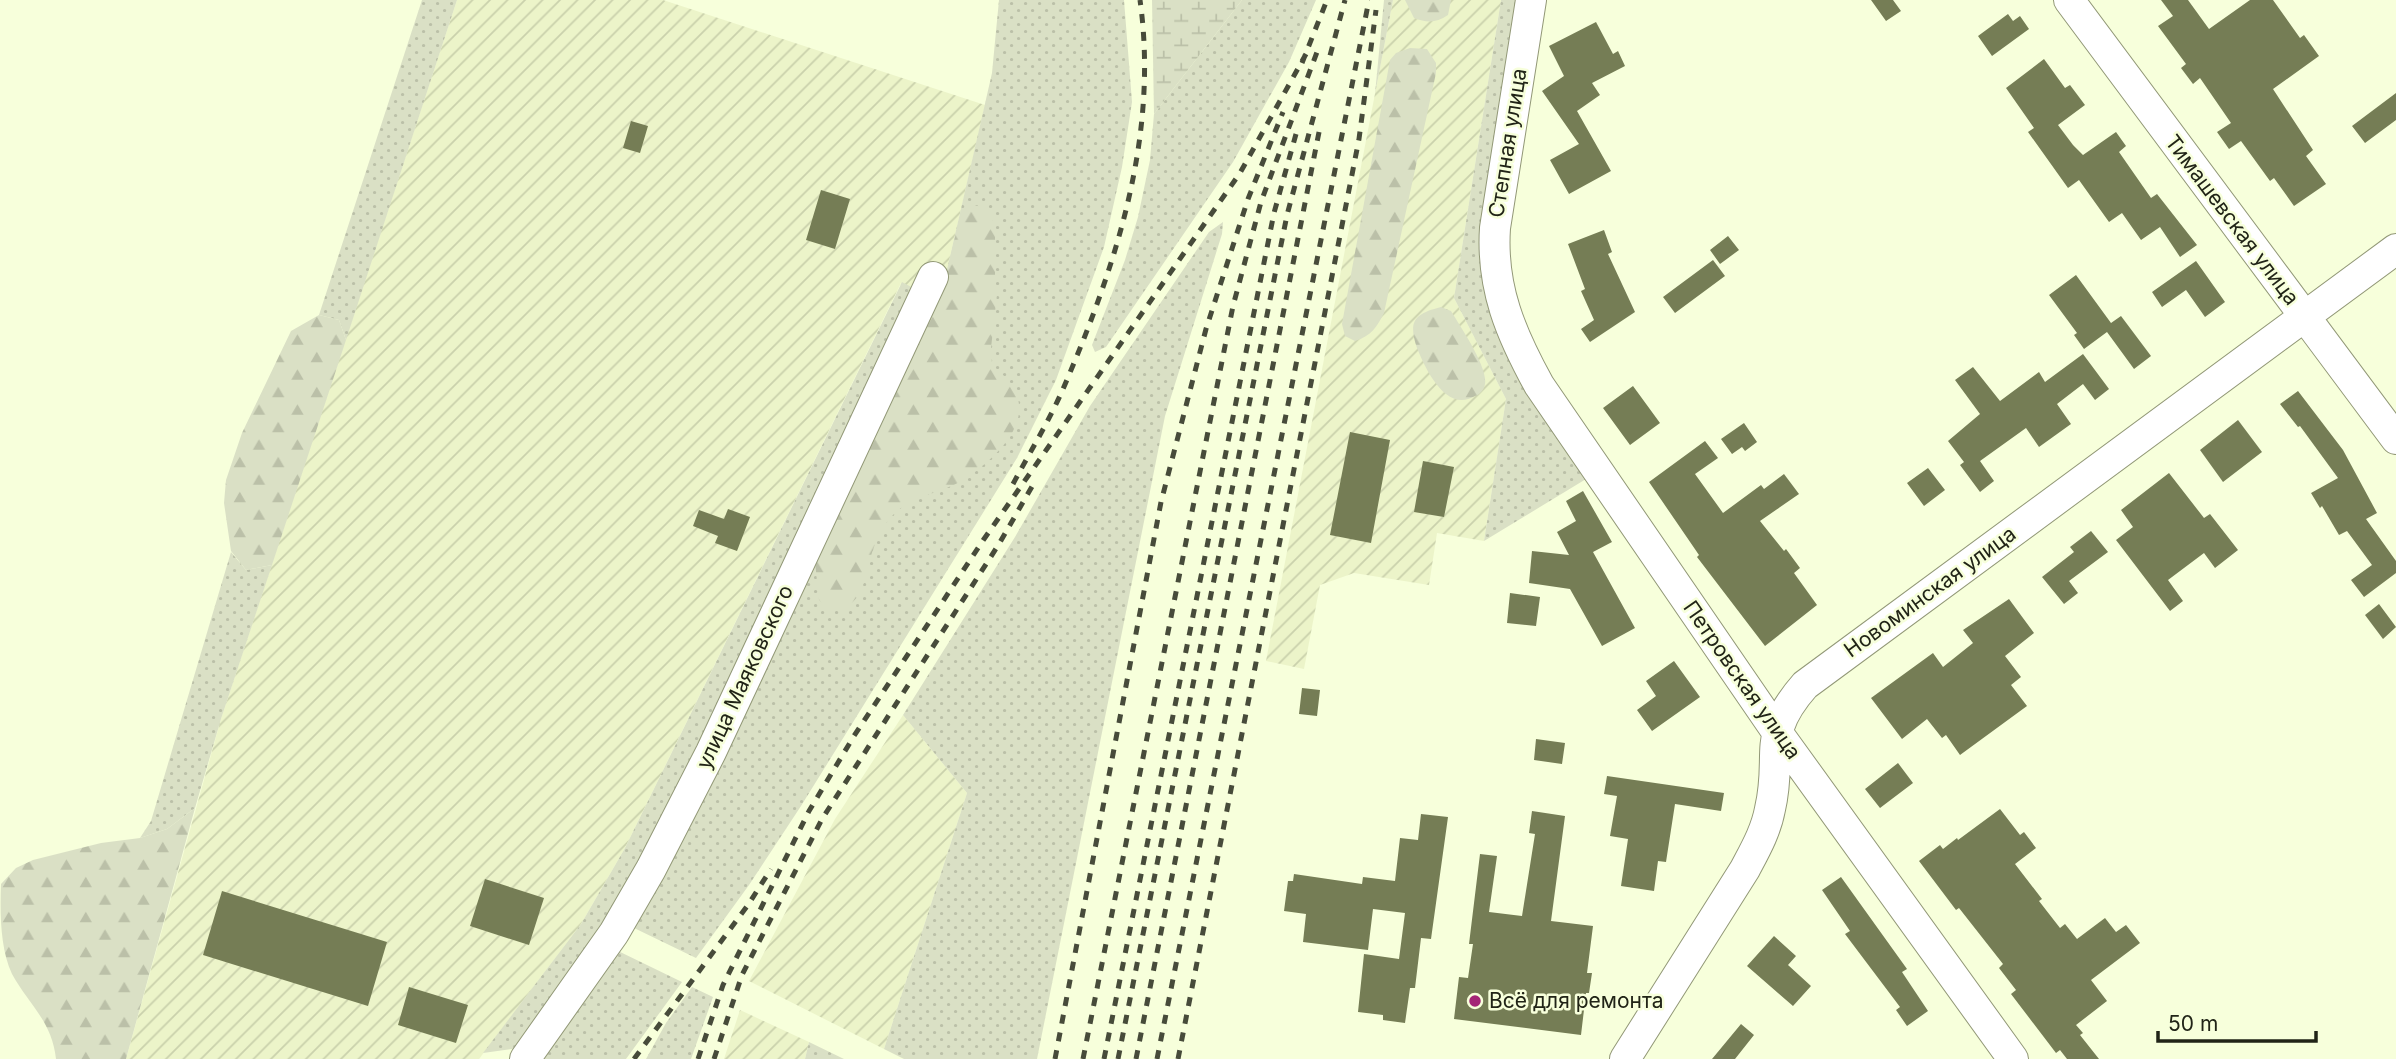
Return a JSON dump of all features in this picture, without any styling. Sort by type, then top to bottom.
[{"type":"street","name":"Степная улица","points":[[1497,287],[1495,228],[1531,0]]},
{"type":"street","name":"Тимашевская улица","points":[[2069,0],[2396,439]]},
{"type":"street","name":"Новоминская улица","points":[[1625,1059],[1745,869],[1761,839],[1771,808],[1776,732],[1794,698],[1805,685],[2396,249]]},
{"type":"street","name":"улица Маяковского","points":[[525,1059],[614,933],[651,869],[711,752],[933,277]]},
{"type":"street","name":"Петровская улица","points":[[1497,287],[1514,336],[1539,385],[1776,732],[2013,1059]]},
{"type":"shaded area","points":[[457,0],[663,0],[985,105],[944,283],[936,300],[901,283],[625,848],[581,924],[479,1059],[126,1059],[221,719]]},
{"type":"shaded area","points":[[1393,0],[1501,0],[1454,298],[1506,399],[1484,541],[1437,533],[1429,585],[1354,573],[1320,585],[1304,669],[1266,661]]},
{"type":"shaded area","points":[[903,715],[967,793],[884,1049],[749,981],[835,819]]},
{"type":"shaded area","points":[[740,1010],[809,1042],[805,1059],[724,1059]]},
{"type":"green space","points":[[422,0],[457,0],[346,340],[339,320],[319,315]]},
{"type":"green space","points":[[999,0],[1124,0],[1132,102],[1122,167],[1104,247],[1056,380],[1017,458],[801,806],[749,885],[696,958],[632,927],[944,283],[992,73]]},
{"type":"green space","points":[[1152,0],[1242,0],[1154,114]]},
{"type":"green space","points":[[1242,0],[1316,0],[1289,62],[1233,162],[1106,347],[1095,352],[1092,345],[1125,260],[1138,217],[1150,160],[1154,114]]},
{"type":"green space","points":[[1384,0],[1393,0],[1375,94]]},
{"type":"green space","points":[[1405,0],[1451,0],[1448,15],[1439,20],[1423,21],[1414,18]]},
{"type":"green space","points":[[1501,0],[1522,0],[1487,251],[1591,476],[1484,541],[1506,399],[1454,298]]},
{"type":"green space","points":[[1410,48],[1427,49],[1436,63],[1436,73],[1384,313],[1373,330],[1355,341],[1345,336],[1342,324],[1390,60],[1396,53]]},
{"type":"green space","points":[[973,205],[987,208],[995,226],[997,294],[991,348],[992,365],[1006,378],[1016,393],[1018,419],[1006,443],[975,472],[957,484],[908,504],[893,515],[875,543],[858,596],[842,608],[830,611],[819,600],[814,552],[944,283],[961,212]]},
{"type":"green space","points":[[1223,222],[1222,234],[1165,416],[1037,1059],[904,1059],[884,1049],[967,793],[903,715],[1015,537],[1090,406],[1209,232]]},
{"type":"green space","points":[[902,282],[915,289],[664,818],[606,926],[520,1048],[483,1053],[581,924],[625,848]]},
{"type":"green space","points":[[1441,307],[1451,311],[1472,347],[1485,377],[1482,392],[1465,400],[1455,399],[1438,386],[1425,366],[1414,339],[1414,325],[1419,316]]},
{"type":"green space","points":[[319,315],[339,320],[346,340],[272,565],[246,570],[231,551],[224,503],[226,480],[242,433],[291,331]]},
{"type":"green space","points":[[231,552],[246,570],[272,565],[195,808],[167,829],[140,838],[151,821]]},
{"type":"green space","points":[[195,808],[126,1059],[56,1059],[45,1024],[8,964],[2,930],[1,884],[16,868],[33,860],[101,843],[140,838],[167,829]]},
{"type":"green space","points":[[614,949],[682,982],[626,1059],[536,1059]]},
{"type":"green space","points":[[692,987],[713,997],[691,1059],[646,1059],[666,1023]]},
{"type":"green space","points":[[809,1042],[844,1059],[805,1059]]},
{"type":"building","points":[[1871,0],[1893,0],[1901,11],[1886,21]]},
{"type":"building","points":[[2161,0],[2188,0],[2209,29],[2250,0],[2273,0],[2300,38],[2304,35],[2319,56],[2273,89],[2313,150],[2306,156],[2326,184],[2294,206],[2274,178],[2270,181],[2241,141],[2229,149],[2217,132],[2231,123],[2200,78],[2193,84],[2181,68],[2186,64],[2158,26],[2173,16]]},
{"type":"building","points":[[2008,14],[2013,21],[2020,16],[2029,29],[1992,56],[1978,36]]},
{"type":"building","points":[[1596,22],[1613,54],[1618,51],[1625,66],[1592,83],[1600,95],[1577,111],[1611,171],[1569,194],[1550,160],[1579,144],[1542,91],[1564,76],[1549,46]]},
{"type":"building","points":[[2044,59],[2065,88],[2070,85],[2085,105],[2058,125],[2073,145],[2083,155],[2116,132],[2126,146],[2119,152],[2151,198],[2157,194],[2197,245],[2180,257],[2160,227],[2141,240],[2122,213],[2109,222],[2079,180],[2068,188],[2028,132],[2034,128],[2006,88]]},
{"type":"building","points":[[2396,93],[2396,120],[2365,143],[2352,126]]},
{"type":"building","points":[[631,121],[648,126],[640,153],[623,148]]},
{"type":"building","points":[[821,190],[850,199],[835,249],[806,240]]},
{"type":"building","points":[[1604,230],[1612,252],[1608,254],[1635,312],[1590,342],[1581,329],[1594,320],[1581,291],[1585,289],[1568,244]]},
{"type":"building","points":[[1728,236],[1739,250],[1720,264],[1710,250]]},
{"type":"building","points":[[1713,260],[1725,276],[1675,313],[1663,297]]},
{"type":"building","points":[[2196,261],[2225,302],[2205,317],[2186,290],[2162,307],[2152,292]]},
{"type":"building","points":[[2076,275],[2111,323],[2121,316],[2151,356],[2134,369],[2107,332],[2084,349],[2074,335],[2077,333],[2049,295]]},
{"type":"building","points":[[2083,354],[2109,389],[2095,400],[2083,384],[2057,404],[2071,424],[2039,447],[2026,428],[1980,461],[1994,481],[1980,492],[1960,465],[1964,462],[1948,441],[1980,414],[1955,380],[1973,367],[2000,401],[2039,372],[2045,382]]},
{"type":"building","points":[[1633,386],[1660,423],[1630,445],[1603,408]]},
{"type":"building","points":[[2298,391],[2343,450],[2377,513],[2366,519],[2396,561],[2396,573],[2364,597],[2351,580],[2372,565],[2347,531],[2339,535],[2311,493],[2338,478],[2300,426],[2298,427],[2280,404]]},
{"type":"building","points":[[2238,420],[2262,452],[2223,482],[2200,450]]},
{"type":"building","points":[[1744,423],[1757,442],[1745,451],[1742,447],[1732,454],[1721,439]]},
{"type":"building","points":[[1350,432],[1390,440],[1371,543],[1330,535]]},
{"type":"building","points":[[1705,441],[1718,458],[1695,474],[1723,513],[1761,485],[1764,489],[1784,474],[1799,494],[1760,521],[1800,568],[1794,573],[1817,605],[1765,646],[1697,557],[1699,555],[1649,482]]},
{"type":"building","points":[[1423,461],[1454,467],[1444,517],[1414,512]]},
{"type":"building","points":[[1928,468],[1945,490],[1924,506],[1907,483]]},
{"type":"building","points":[[2169,473],[2204,518],[2210,514],[2238,550],[2215,568],[2204,553],[2168,580],[2183,601],[2170,611],[2116,540],[2133,527],[2121,510]]},
{"type":"building","points":[[1583,491],[1612,542],[1593,552],[1635,628],[1602,646],[1570,589],[1529,583],[1532,551],[1569,555],[1557,532],[1576,521],[1566,501]]},
{"type":"building","points":[[728,509],[750,517],[737,551],[715,543],[718,536],[693,526],[699,510],[724,519]]},
{"type":"building","points":[[2091,531],[2108,552],[2069,581],[2078,593],[2064,604],[2042,577],[2074,552],[2070,547]]},
{"type":"building","points":[[1510,593],[1540,597],[1536,626],[1507,623]]},
{"type":"building","points":[[2009,599],[2034,633],[2005,656],[2021,677],[2011,685],[2027,706],[1960,755],[1946,735],[1942,738],[1927,719],[1902,739],[1871,698],[1933,653],[1943,667],[1973,643],[1963,630]]},
{"type":"building","points":[[2379,604],[2396,627],[2383,639],[2365,615]]},
{"type":"building","points":[[1674,661],[1700,697],[1652,731],[1637,710],[1656,696],[1646,681]]},
{"type":"building","points":[[1302,688],[1320,690],[1317,716],[1299,714]]},
{"type":"building","points":[[1536,739],[1565,743],[1562,764],[1534,760]]},
{"type":"building","points":[[1898,763],[1913,783],[1880,808],[1865,789]]},
{"type":"building","points":[[1607,776],[1724,793],[1721,811],[1675,804],[1666,862],[1658,861],[1654,891],[1621,886],[1628,839],[1610,836],[1617,796],[1604,794]]},
{"type":"building","points":[[2000,809],[2020,835],[2024,832],[2036,848],[2015,864],[2060,928],[2065,924],[2077,939],[2105,918],[2116,932],[2126,925],[2140,943],[2091,980],[2107,1001],[2076,1025],[2083,1033],[2080,1035],[2099,1059],[2067,1059],[2060,1050],[2056,1053],[2011,994],[2016,990],[1999,968],[2003,964],[1959,908],[1956,910],[1919,861],[1940,845],[1943,849],[1957,838],[1958,840]]},
{"type":"building","points":[[1532,811],[1565,816],[1551,921],[1593,926],[1587,973],[1592,973],[1589,993],[1586,993],[1581,1035],[1454,1019],[1459,977],[1468,978],[1473,944],[1469,944],[1480,854],[1497,856],[1489,912],[1522,916],[1535,834],[1529,833]]},
{"type":"building","points":[[1421,814],[1448,817],[1431,939],[1421,938],[1415,988],[1410,988],[1405,1023],[1383,1020],[1383,1015],[1358,1012],[1364,954],[1399,959],[1405,913],[1373,909],[1368,950],[1303,942],[1306,914],[1284,911],[1288,881],[1293,881],[1294,874],[1362,884],[1363,877],[1395,881],[1400,838],[1418,840]]},
{"type":"building","points":[[1841,877],[1907,969],[1902,972],[1928,1011],[1907,1026],[1896,1010],[1900,1007],[1845,934],[1850,931],[1822,890]]},
{"type":"building","points":[[485,879],[544,898],[529,945],[470,926]]},
{"type":"building","points":[[222,891],[387,942],[368,1006],[203,955]]},
{"type":"building","points":[[1774,936],[1796,956],[1788,965],[1811,986],[1793,1006],[1747,966]]},
{"type":"building","points":[[409,987],[468,1005],[456,1043],[398,1025]]},
{"type":"building","points":[[1741,1024],[1754,1035],[1735,1059],[1712,1059]]},
{"type":"railway","points":[[1013,484],[1058,401],[1116,248],[1138,150],[1143,101],[1144,51],[1140,0]]},
{"type":"railway","points":[[1302,63],[1327,0]]},
{"type":"railway","points":[[1118,1059],[1287,215],[1345,0]]},
{"type":"railway","points":[[1157,1059],[1369,0]]},
{"type":"railway","points":[[1178,1059],[1359,139],[1376,10]]},
{"type":"railway","points":[[1083,1059],[1233,306],[1261,202],[1317,52]]},
{"type":"railway","points":[[698,1059],[723,985],[809,811],[854,736],[984,539],[1240,173],[1306,54]]},
{"type":"railway","points":[[1055,1059],[1161,502],[1206,329],[1248,199],[1283,112]]},
{"type":"railway","points":[[1136,1059],[1320,127]]},
{"type":"railway","points":[[1104,1059],[1274,213],[1296,134]]},
{"type":"railway","points":[[714,1059],[742,975],[822,819],[999,544],[1034,483]]},
{"type":"railway","points":[[634,1059],[748,905],[771,869]]},
{"type":"place","name":"Всё для ремонта","points":[[1475,1001]]}]
